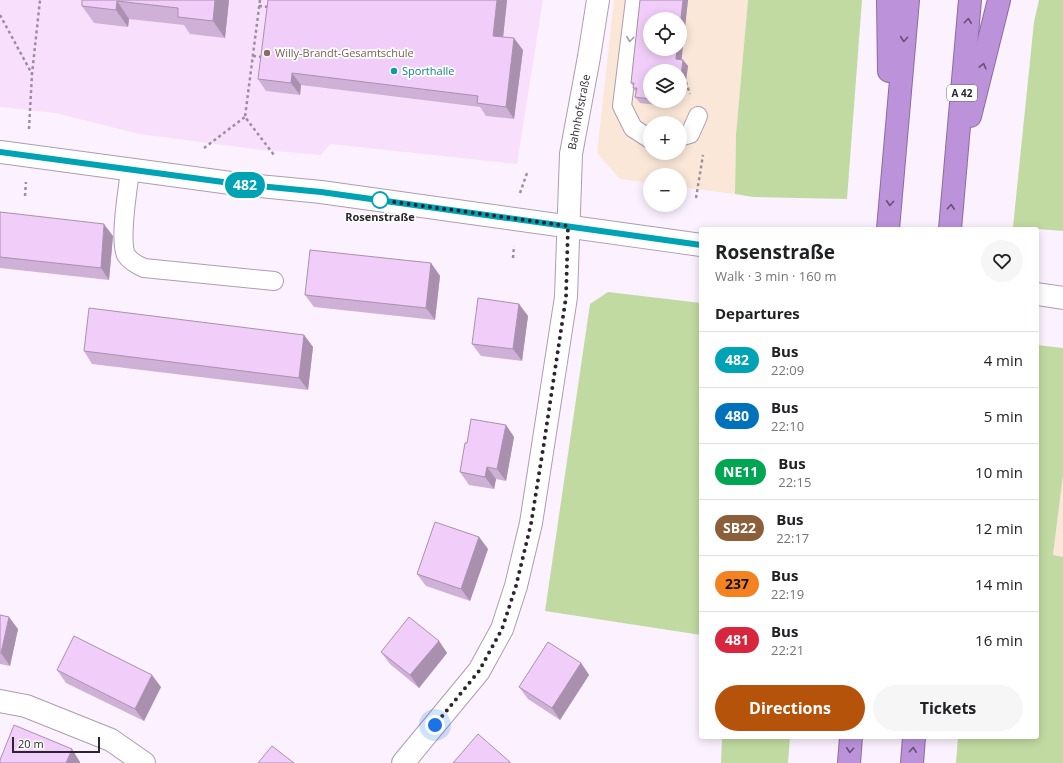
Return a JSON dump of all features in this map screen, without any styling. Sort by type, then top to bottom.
[{"type":"highway","points":[[888,0],[892,176]]},
{"type":"highway","points":[[888,227],[908,0]]},
{"type":"highway","name":"A 42","points":[[950,227],[970,0]]},
{"type":"highway","points":[[953,185],[999,0]]},
{"type":"highway","points":[[849,763],[851,739]]},
{"type":"highway","points":[[912,763],[914,739]]},
{"type":"street","name":"Bahnhofstraße","points":[[568,226],[570,154],[589,57],[598,0]]},
{"type":"street","points":[[0,152],[130,170],[321,192],[699,245]]},
{"type":"street","points":[[403,763],[479,671],[502,629],[516,586],[531,524],[566,297],[568,226]]},
{"type":"street","points":[[1039,294],[1063,298]]},
{"type":"street","points":[[0,702],[26,706],[111,740],[144,763]]},
{"type":"lane","points":[[635,0],[622,106],[633,128],[643,134]]},
{"type":"lane","points":[[687,135],[690,134],[698,116]]},
{"type":"lane","points":[[130,170],[124,221],[124,247],[127,256],[133,263],[144,268],[274,281]]},
{"type":"path","points":[[27,155],[32,74],[40,0]]},
{"type":"path","points":[[260,0],[245,116],[274,155]]},
{"type":"path","points":[[259,6],[271,8]]},
{"type":"path","points":[[0,14],[32,74]]},
{"type":"path","points":[[253,56],[265,57]]},
{"type":"path","points":[[204,148],[245,116]]},
{"type":"shaded area","name":"Willy-Brandt-Gesamtschule","points":[[0,0],[543,0],[517,164],[330,144],[321,155],[262,150],[139,134],[55,113],[0,107]]},
{"type":"shaded area","points":[[614,0],[748,0],[736,135],[735,194],[687,188],[687,168],[643,168],[643,182],[620,179],[597,153]]},
{"type":"shaded area","points":[[1063,475],[1063,557],[1053,556]]},
{"type":"green space","points":[[748,0],[862,0],[847,199],[753,197],[735,194],[736,135]]},
{"type":"green space","points":[[1039,0],[1063,0],[1063,231],[1039,229],[1039,227],[1013,227],[1034,22]]},
{"type":"green space","points":[[608,292],[699,303],[699,635],[545,611],[590,304]]},
{"type":"green space","points":[[1039,345],[1063,348],[1063,475],[1053,555],[1063,557],[1063,763],[956,763],[958,739],[1039,739]]},
{"type":"green space","points":[[722,739],[790,739],[788,763],[721,763]]},
{"type":"building","points":[[82,0],[215,0],[213,21],[178,17],[178,8],[117,1],[116,10],[82,6]]},
{"type":"building","name":"Sporthalle","points":[[268,0],[497,0],[493,36],[514,38],[506,107],[477,103],[478,96],[292,73],[291,83],[258,79]]},
{"type":"building","points":[[640,0],[683,0],[682,12],[643,12],[643,56],[676,56],[676,59],[683,60],[682,64],[643,64],[643,98],[635,97],[637,88],[633,88],[634,83],[631,83]]},
{"type":"building","points":[[0,212],[104,224],[101,268],[0,257]]},
{"type":"building","points":[[310,250],[431,263],[426,308],[305,295]]},
{"type":"building","points":[[478,298],[519,304],[513,349],[472,344]]},
{"type":"building","points":[[89,308],[304,335],[299,378],[84,351]]},
{"type":"building","points":[[471,419],[506,425],[497,469],[487,467],[485,477],[460,472]]},
{"type":"building","points":[[435,522],[479,537],[461,589],[417,574]]},
{"type":"building","points":[[0,615],[9,617],[1,653],[0,653]]},
{"type":"building","points":[[409,617],[439,641],[410,675],[381,652]]},
{"type":"building","points":[[74,636],[152,675],[135,709],[57,670]]},
{"type":"building","points":[[548,642],[581,663],[552,708],[519,687]]},
{"type":"building","points":[[14,725],[72,749],[66,763],[0,763]]},
{"type":"building","points":[[478,734],[510,762],[510,763],[453,763]]},
{"type":"building","points":[[272,746],[294,763],[258,763]]},
{"type":"bus line","name":"482","points":[[0,152],[238,184],[321,192],[699,245]]},
{"type":"place","name":"Willy-Brandt-Gesamtschule","points":[[267,53]]},
{"type":"place","name":"Sporthalle","points":[[394,71]]},
{"type":"place","name":"Rosenstraße","points":[[380,200]]},
{"type":"route","points":[[380,200],[568,226],[566,297],[531,524],[516,586],[502,629],[479,671],[435,725]]}]
